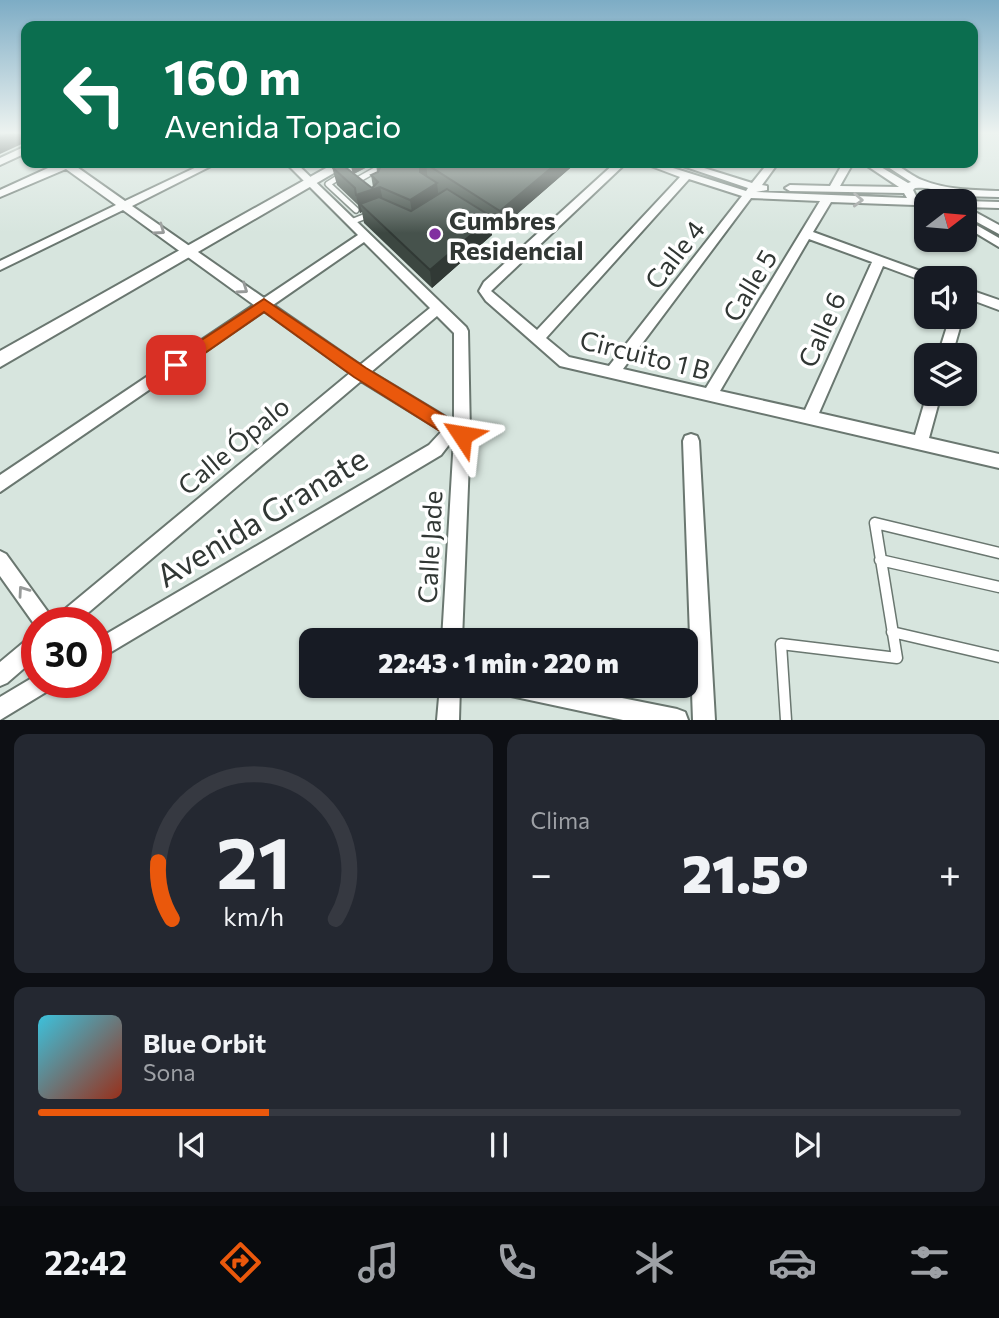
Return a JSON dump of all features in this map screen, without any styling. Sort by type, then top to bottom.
[{"type":"main road","points":[[0,360],[185,249],[308,179],[336,168]]},
{"type":"main road","points":[[0,347],[185,249]]},
{"type":"street","points":[[0,194],[58,168]]},
{"type":"street","points":[[73,168],[360,373],[457,432]]},
{"type":"street","points":[[0,266],[202,168]]},
{"type":"street","points":[[296,168],[354,216],[366,235],[438,308]]},
{"type":"street","name":"Circuito 1 B","points":[[616,168],[485,290],[490,298],[565,362],[999,461]]},
{"type":"street","name":"Calle 4","points":[[612,373],[769,168]]},
{"type":"street","name":"Calle 5","points":[[710,395],[845,168]]},
{"type":"street","points":[[876,168],[914,196]]},
{"type":"street","points":[[895,168],[922,184]]},
{"type":"street","points":[[538,338],[693,169],[751,191],[830,194],[914,203]]},
{"type":"street","points":[[830,194],[908,189],[922,184],[943,189]]},
{"type":"street","points":[[977,193],[999,194]]},
{"type":"street","points":[[977,204],[999,205]]},
{"type":"street","points":[[977,217],[999,230]]},
{"type":"street","points":[[977,230],[999,243]]},
{"type":"street","points":[[806,234],[914,273]]},
{"type":"street","points":[[0,484],[366,235]]},
{"type":"street","name":"Calle 6","points":[[808,418],[879,261]]},
{"type":"street","points":[[977,297],[999,305]]},
{"type":"street","name":"Calle Jade","points":[[438,308],[461,331],[452,628]]},
{"type":"street","name":"Calle Ópalo","points":[[80,607],[438,308]]},
{"type":"street","points":[[920,443],[931,406]]},
{"type":"street","name":"Avenida Granate","points":[[112,642],[435,450],[457,432]]},
{"type":"street","points":[[691,441],[704,719]]},
{"type":"street","points":[[0,559],[34,607]]},
{"type":"street","points":[[0,676],[21,658]]},
{"type":"street","points":[[0,709],[21,696]]},
{"type":"street","points":[[448,719],[449,698]]},
{"type":"street","points":[[572,698],[677,719]]},
{"type":"lane","points":[[337,168],[328,184],[354,216],[377,212]]},
{"type":"lane","points":[[339,168],[364,191]]},
{"type":"lane","points":[[354,182],[378,168]]},
{"type":"lane","points":[[371,173],[377,183]]},
{"type":"lane","points":[[786,719],[781,644],[897,658],[875,523],[999,553]]},
{"type":"lane","points":[[880,560],[999,587]]},
{"type":"lane","points":[[892,632],[999,657]]},
{"type":"building","points":[[333,168],[346,168],[372,188],[378,182],[371,175],[380,168],[420,168],[420,172],[437,183],[410,200],[380,187],[356,195],[355,188]]},
{"type":"building","points":[[432,168],[551,168],[500,211]]},
{"type":"building","points":[[447,189],[492,217],[430,270],[360,204],[379,197],[411,211]]},
{"type":"place","name":"Cumbres Residencial","points":[[435,234]]},
{"type":"route","points":[[176,365],[264,305],[360,373],[462,435]]}]
